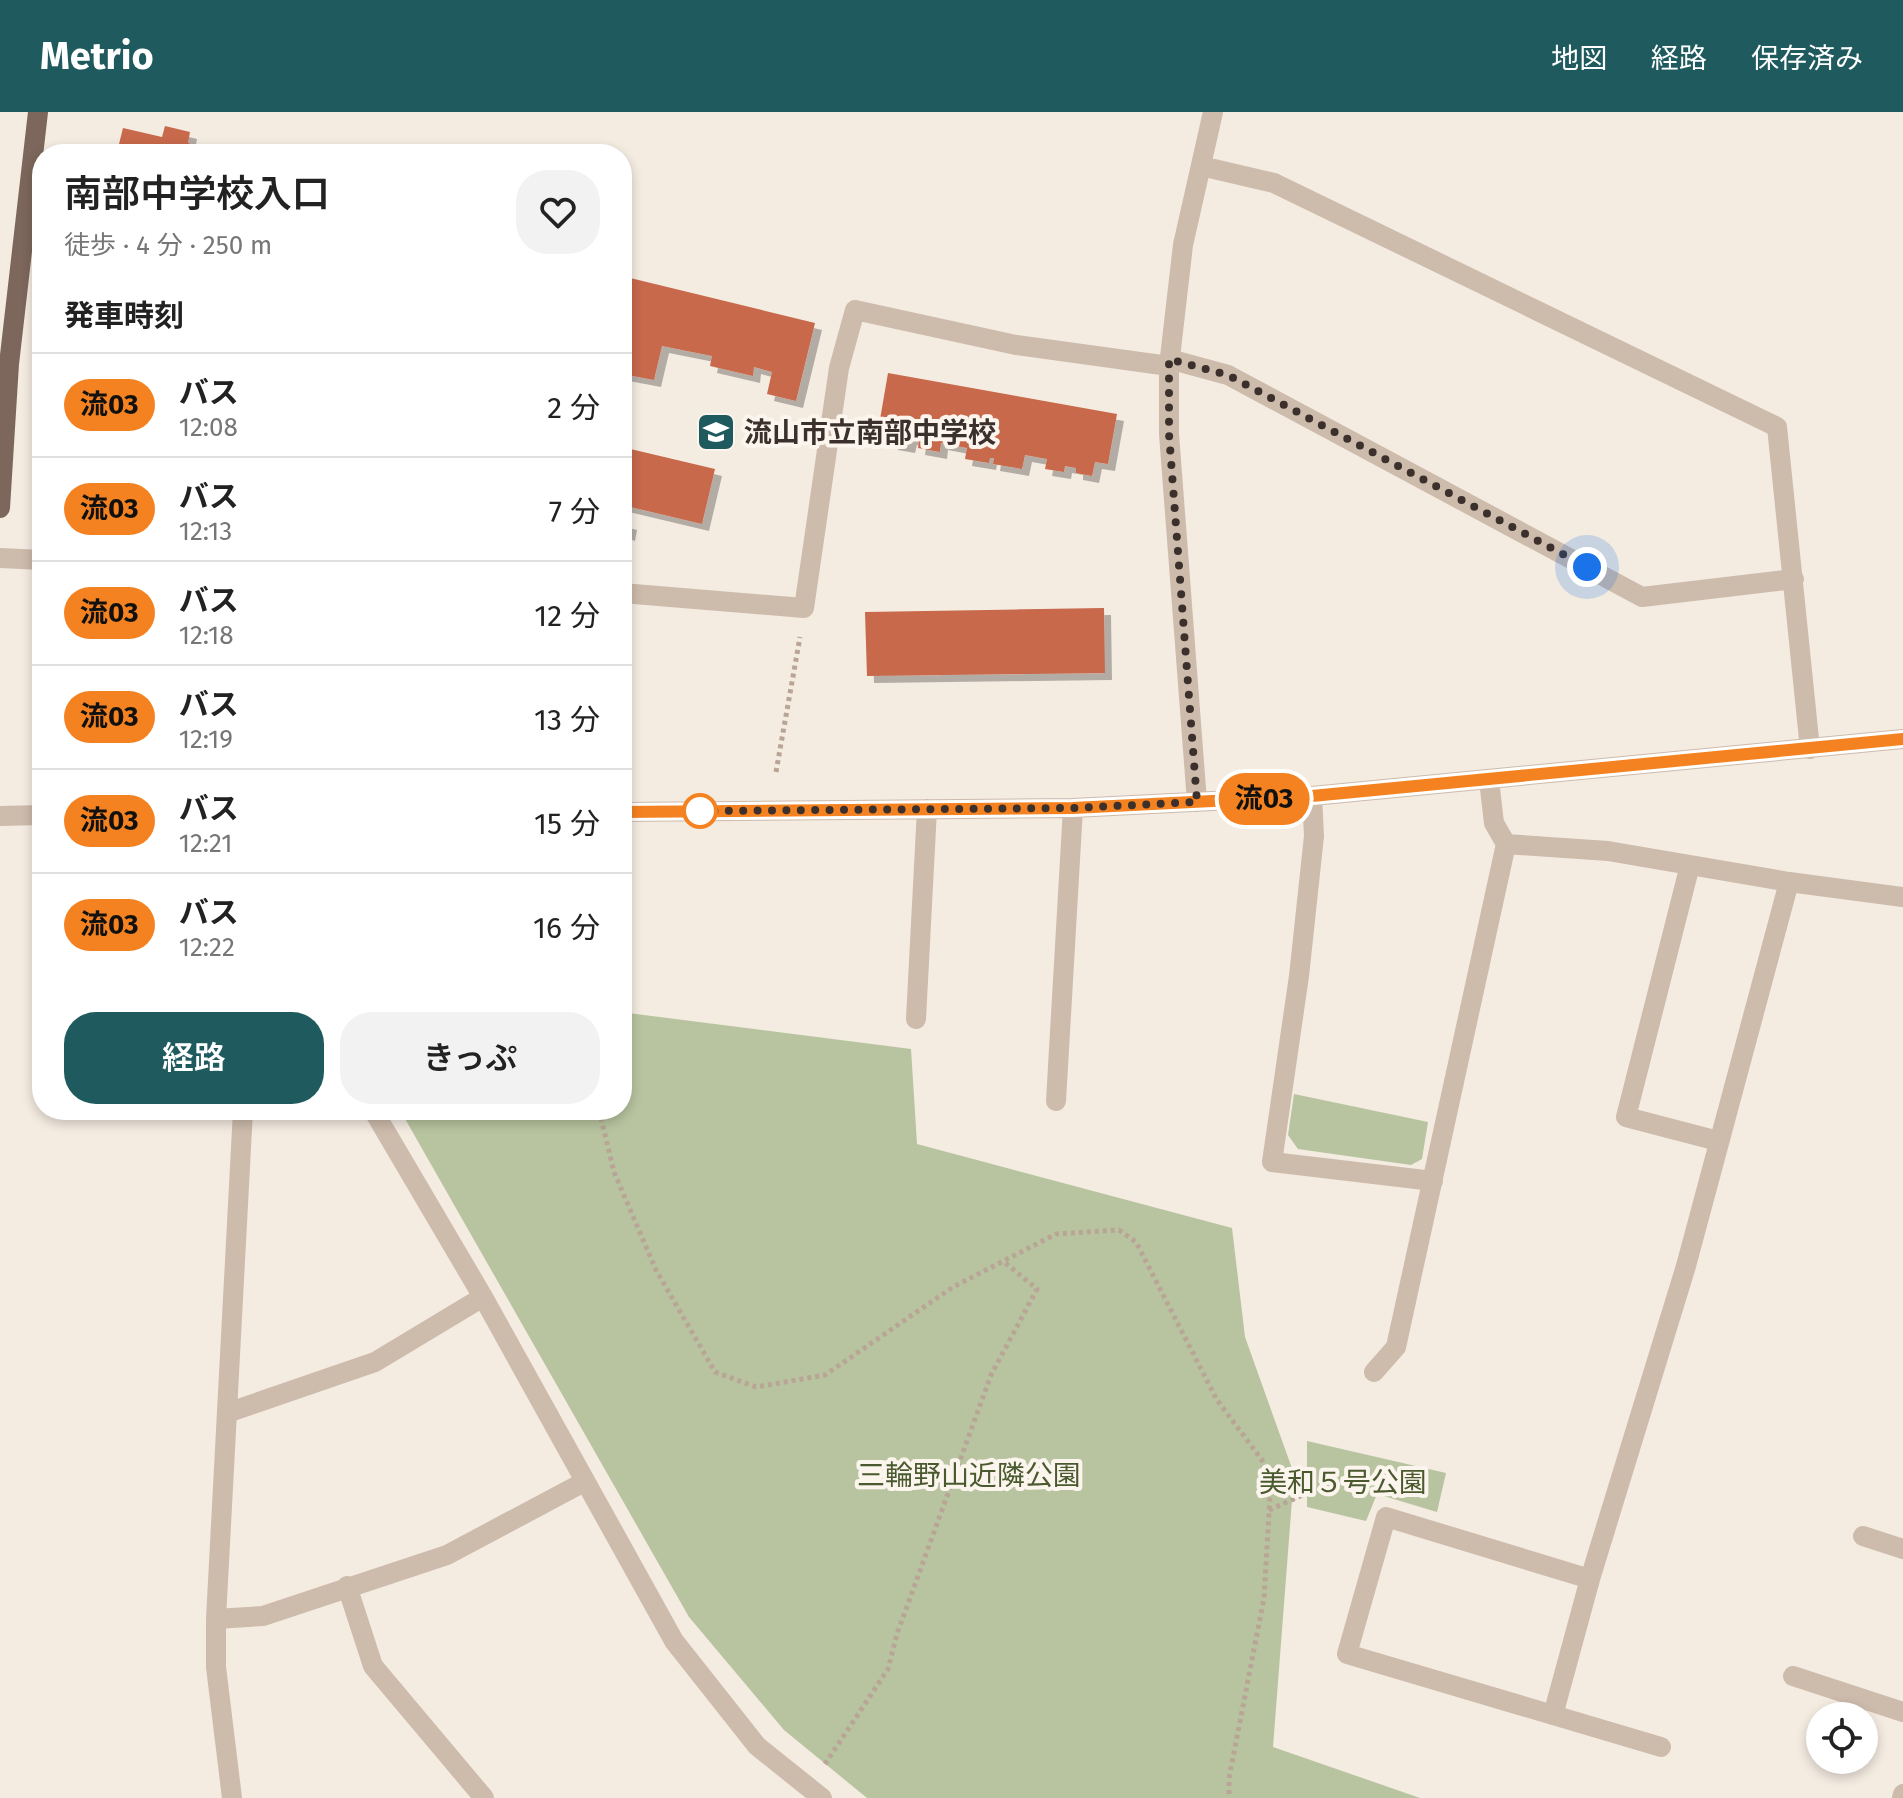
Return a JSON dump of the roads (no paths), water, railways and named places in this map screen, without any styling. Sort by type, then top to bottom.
[{"type":"main road","points":[[34,144],[38,112]]},
{"type":"main road","points":[[0,508],[9,364],[32,164]]},
{"type":"street","points":[[1197,802],[1169,434],[1169,362],[1183,245],[1213,112]]},
{"type":"street","points":[[1201,166],[1274,183],[1777,427],[1810,749]]},
{"type":"street","points":[[632,594],[804,608],[839,368],[855,310],[1016,345],[1169,362],[1228,375],[1642,597],[1794,579]]},
{"type":"street","points":[[0,558],[32,560]]},
{"type":"street","points":[[632,812],[1073,808],[1312,796],[1903,739]]},
{"type":"street","points":[[1374,1372],[1396,1347],[1506,844],[1494,823],[1489,780]]},
{"type":"street","points":[[1312,796],[1314,836],[1299,976],[1272,1162],[1433,1181]]},
{"type":"street","points":[[1056,1101],[1073,808]]},
{"type":"street","points":[[916,1019],[927,809]]},
{"type":"street","points":[[0,816],[32,815]]},
{"type":"street","points":[[1506,844],[1608,851],[1789,882],[1903,897]]},
{"type":"street","points":[[1690,865],[1626,1117],[1718,1141]]},
{"type":"street","points":[[1553,1715],[1590,1579],[1686,1266],[1789,882]]},
{"type":"street","points":[[232,1798],[216,1667],[216,1619],[242,1120]]},
{"type":"street","points":[[379,1120],[483,1297],[674,1641],[757,1746],[816,1793]]},
{"type":"street","points":[[227,1413],[375,1362],[483,1297]]},
{"type":"street","points":[[216,1619],[263,1616],[447,1555],[584,1482]]},
{"type":"street","points":[[1590,1579],[1386,1517],[1347,1654],[1661,1747]]},
{"type":"street","points":[[1863,1536],[1903,1549]]},
{"type":"street","points":[[347,1586],[373,1666],[484,1798]]},
{"type":"street","points":[[1793,1676],[1903,1712]]},
{"type":"place","name":"流山市立南部中学校","points":[[716,432]]},
{"type":"park label","name":"三輪野山近隣公園","points":[[969,1475]]},
{"type":"park label","name":"美和５号公園","points":[[1343,1482]]}]
